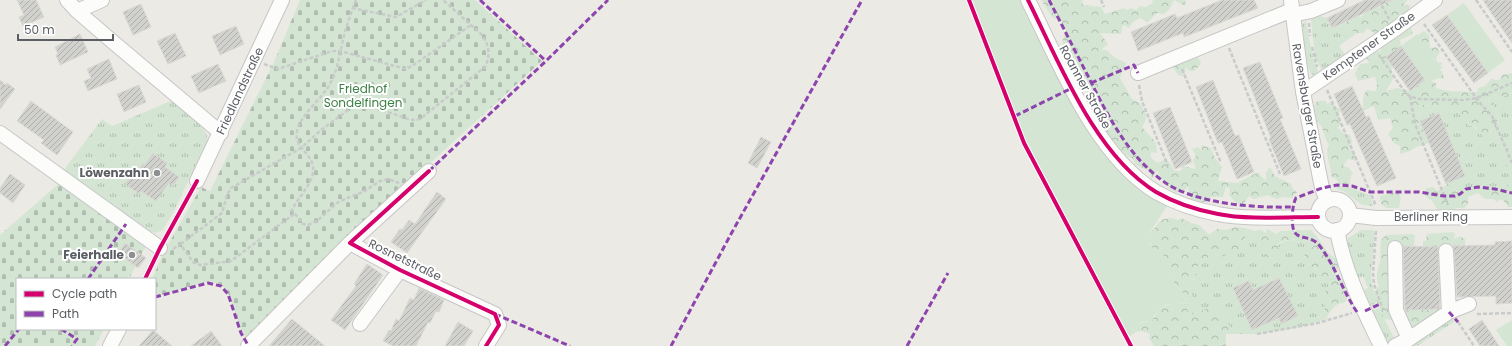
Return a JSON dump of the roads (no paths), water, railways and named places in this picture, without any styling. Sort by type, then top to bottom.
[{"type":"street","points":[[67,0],[77,11],[151,75],[221,133]]},
{"type":"street","points":[[77,11],[102,0]]},
{"type":"street","name":"Friedlandstraße","points":[[197,181],[221,133],[282,0]]},
{"type":"street","name":"Roanner Straße","points":[[1028,0],[1074,93],[1093,126],[1116,157],[1155,192],[1188,207],[1219,214],[1237,216],[1318,217]]},
{"type":"street","points":[[1138,73],[1292,8],[1311,11],[1338,0]]},
{"type":"street","name":"Kemptener Straße","points":[[1303,92],[1435,0]]},
{"type":"street","name":"Ravensburger Straße","points":[[1292,8],[1303,92],[1322,188],[1327,200]]},
{"type":"street","points":[[0,133],[160,248]]},
{"type":"street","name":"Rosnetstraße","points":[[248,346],[350,243],[430,170]]},
{"type":"street","points":[[1338,199],[1346,205],[1350,214],[1346,225],[1336,230],[1327,229],[1324,227],[1318,217],[1320,207],[1327,200],[1338,199]]},
{"type":"street","name":"Berliner Ring","points":[[1350,214],[1376,218],[1452,216],[1512,218]]},
{"type":"street","points":[[1336,230],[1343,259],[1380,346]]},
{"type":"street","name":"Rosnetstraße","points":[[350,243],[400,270],[495,314],[499,325],[486,346]]},
{"type":"street","points":[[1395,248],[1396,310],[1409,339]]},
{"type":"street","points":[[1446,251],[1449,312]]},
{"type":"street","name":"Rosnetstraße","points":[[360,324],[400,270]]},
{"type":"street","points":[[1395,346],[1409,339],[1449,312],[1471,309]]},
{"type":"street","points":[[110,346],[118,330]]},
{"type":"place","name":"Löwenzahn","points":[[157,173]]},
{"type":"place","name":"Feierhalle","points":[[132,255]]},
{"type":"park label","name":"Friedhof Sondelfingen","points":[[363,96]]}]
